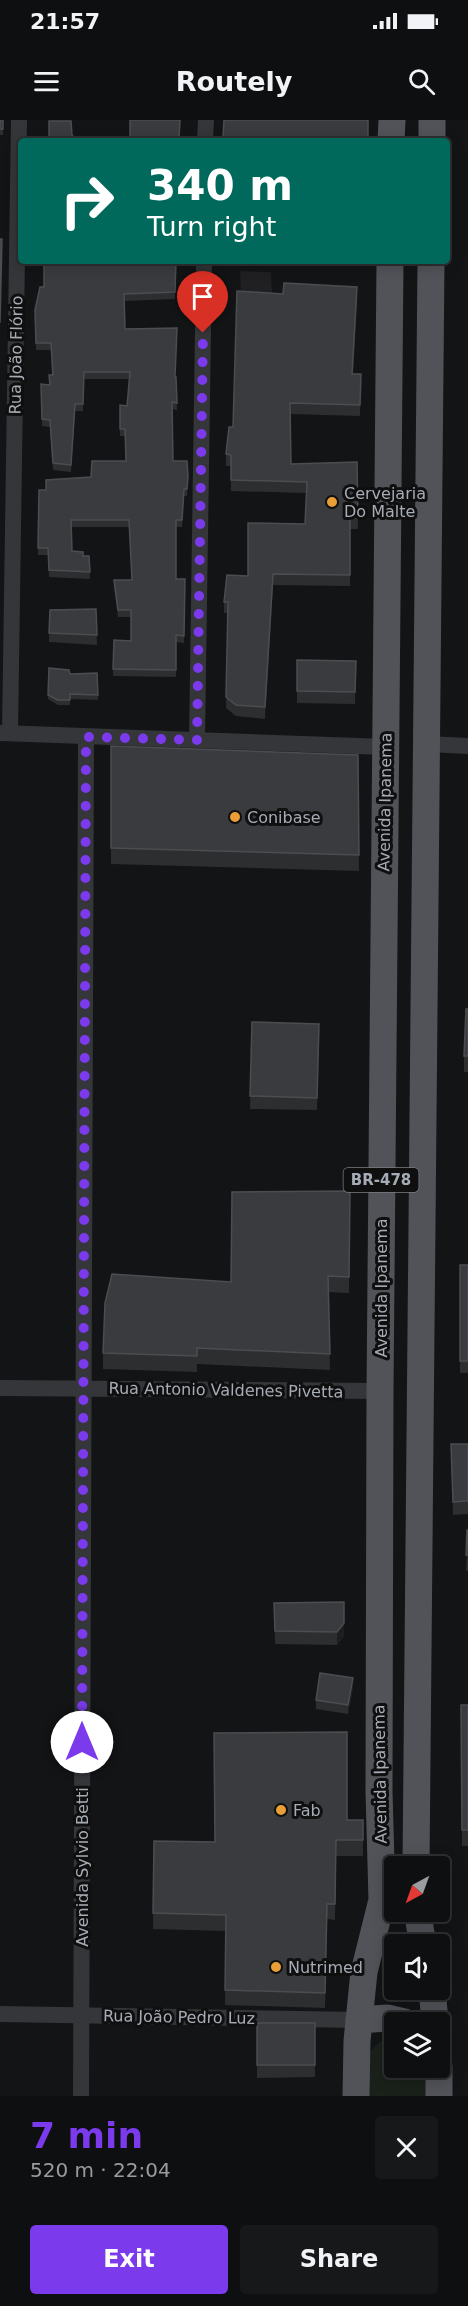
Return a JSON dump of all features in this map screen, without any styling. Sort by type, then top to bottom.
[{"type":"main road","points":[[392,120],[392,138]]},
{"type":"main road","points":[[432,120],[432,138]]},
{"type":"main road","name":"Avenida Ipanema","points":[[358,2096],[356,2067],[364,1972],[382,1900],[379,1791],[380,1391],[390,264]]},
{"type":"main road","name":"BR-478","points":[[416,1856],[431,264]]},
{"type":"main road","points":[[359,2020],[384,2019]]},
{"type":"main road","points":[[439,2078],[439,2096]]},
{"type":"street","name":"Rua João Flório","points":[[19,120],[19,138]]},
{"type":"street","points":[[205,138],[206,120]]},
{"type":"street","name":"Rua João Flório","points":[[5,733],[18,164]]},
{"type":"street","points":[[197,740],[204,264]]},
{"type":"street","points":[[5,733],[385,747]]},
{"type":"street","name":"Avenida Sylvio Betti","points":[[81,2096],[86,737]]},
{"type":"street","points":[[427,744],[468,746]]},
{"type":"street","name":"Rua Antonio Valdenes Pivetta","points":[[0,1388],[380,1391]]},
{"type":"street","name":"Rua João Pedro Luz","points":[[0,2014],[359,2020]]},
{"type":"shaded area","points":[[240,271],[271,272],[272,294],[241,292]]},
{"type":"shaded area","points":[[383,2040],[384,2078],[428,2078],[428,2096],[369,2096],[368,2059],[375,2046]]},
{"type":"building","points":[[0,120],[3,120],[3,129],[0,129]]},
{"type":"building","points":[[130,120],[180,120],[179,138],[130,138]]},
{"type":"building","points":[[224,120],[368,120],[368,138],[223,137]]},
{"type":"building","points":[[49,121],[71,121],[72,135],[74,138],[49,138]]},
{"type":"building","points":[[0,239],[2,239],[0,323]]},
{"type":"building","points":[[44,264],[176,264],[175,292],[124,294],[125,329],[177,328],[175,377],[177,403],[172,402],[173,461],[187,461],[188,476],[187,489],[184,489],[182,520],[176,520],[176,579],[185,579],[184,636],[176,635],[176,670],[113,669],[114,640],[131,641],[131,610],[118,610],[114,580],[132,580],[129,520],[71,520],[72,551],[83,552],[83,556],[89,556],[90,572],[49,570],[48,548],[38,548],[39,490],[46,490],[46,480],[91,477],[92,461],[126,461],[125,429],[120,429],[120,405],[127,406],[130,372],[84,372],[83,404],[75,404],[71,465],[53,463],[50,420],[42,419],[41,384],[50,385],[49,375],[53,375],[51,343],[36,343],[35,310],[40,287],[44,287]]},
{"type":"building","points":[[284,283],[357,287],[352,374],[361,374],[360,405],[290,403],[291,464],[357,462],[358,518],[350,518],[350,575],[273,574],[265,707],[236,705],[226,697],[228,602],[224,602],[227,575],[248,576],[248,523],[305,524],[307,482],[231,480],[231,455],[226,454],[229,427],[233,427],[237,291],[283,294]]},
{"type":"building","points":[[96,609],[97,635],[49,633],[50,610]]},
{"type":"building","points":[[297,660],[356,661],[355,692],[297,691]]},
{"type":"building","points":[[49,668],[69,670],[70,674],[97,673],[98,695],[70,694],[70,700],[58,700],[48,695]]},
{"type":"building","name":"Conibase","points":[[111,746],[358,755],[359,855],[111,848]]},
{"type":"building","points":[[466,1009],[468,1009],[468,1056],[464,1056]]},
{"type":"building","points":[[252,1022],[319,1024],[317,1098],[250,1096]]},
{"type":"building","points":[[350,1191],[349,1277],[328,1276],[330,1354],[197,1348],[197,1356],[103,1353],[105,1303],[112,1274],[231,1282],[232,1192]]},
{"type":"building","points":[[460,1265],[468,1265],[468,1361],[460,1361]]},
{"type":"building","points":[[451,1444],[468,1444],[468,1501],[453,1502]]},
{"type":"building","points":[[467,1530],[468,1555],[466,1555]]},
{"type":"building","points":[[344,1602],[344,1623],[337,1632],[275,1631],[274,1603]]},
{"type":"building","points":[[320,1673],[353,1678],[348,1705],[316,1700]]},
{"type":"building","points":[[461,1705],[468,1705],[468,1830],[462,1830]]},
{"type":"building","points":[[347,1732],[347,1820],[363,1820],[363,1840],[336,1840],[335,1904],[327,1904],[325,1993],[225,1990],[226,1915],[153,1913],[154,1841],[215,1842],[214,1733]]},
{"type":"building","points":[[257,2023],[315,2023],[315,2065],[257,2065]]},
{"type":"place","name":"Cervejaria Do Malte","points":[[332,502]]},
{"type":"place","name":"Conibase","points":[[235,817]]},
{"type":"place","name":"Fab","points":[[281,1810]]},
{"type":"place","name":"Nutrimed","points":[[276,1967]]},
{"type":"route","points":[[82,1742],[86,737],[197,740],[203,333]]}]
